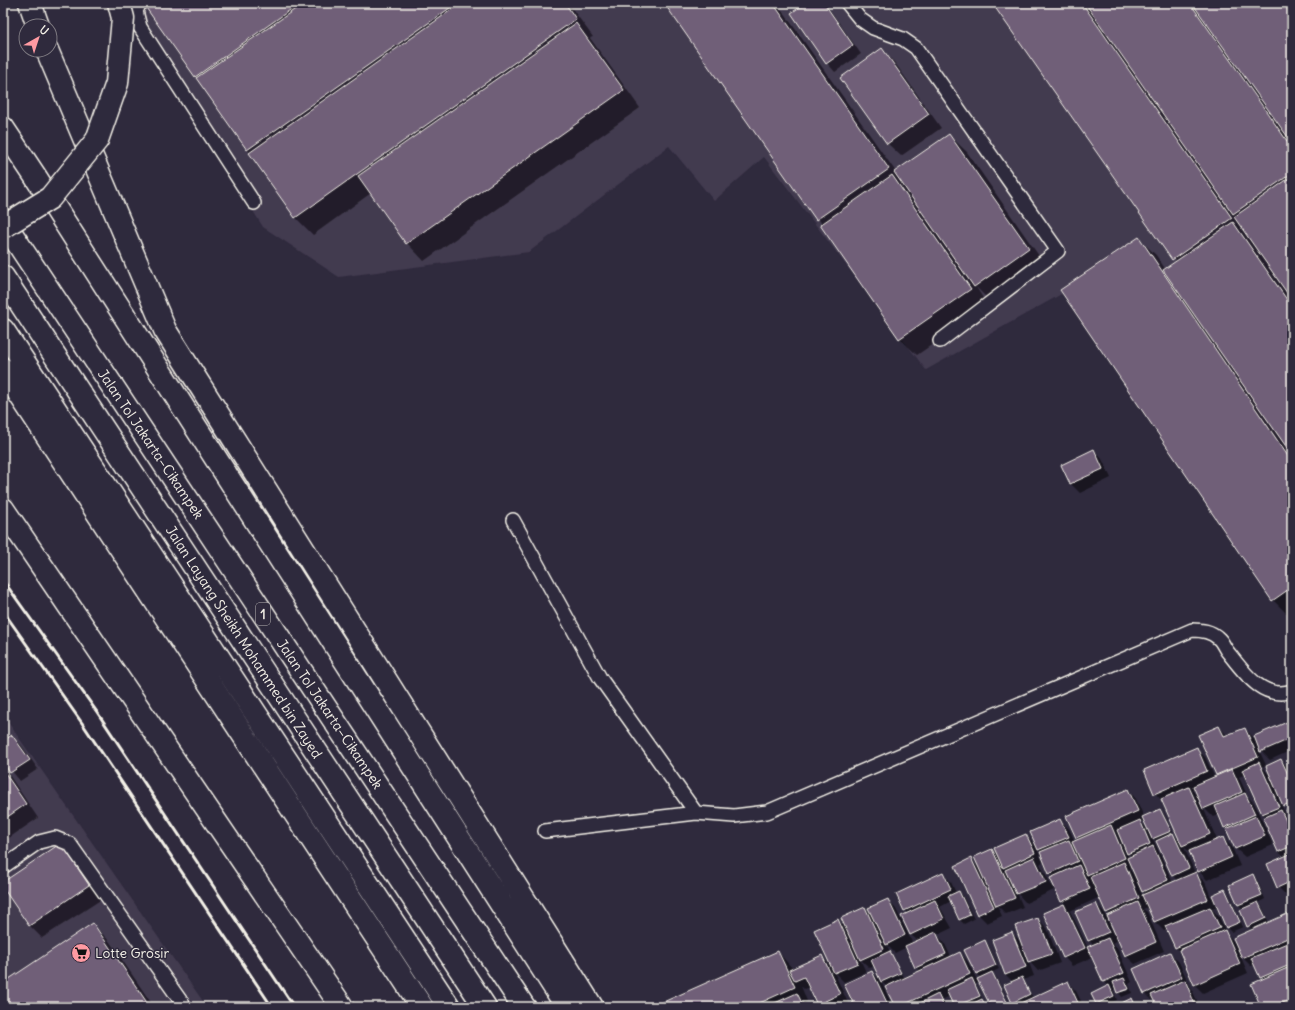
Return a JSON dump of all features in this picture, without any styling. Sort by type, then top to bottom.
[{"type":"highway","points":[[30,3],[35,18]]},
{"type":"highway","points":[[3,227],[50,198],[97,140],[117,83],[123,18],[119,3]]},
{"type":"highway","points":[[50,58],[165,330],[592,1007]]},
{"type":"highway","points":[[3,128],[44,189],[567,1007]]},
{"type":"highway","name":"Jalan Tol Jakarta–Cikampek","points":[[3,220],[524,1007]]},
{"type":"highway","name":"Jalan Layang Sheikh Mohammed bin Zayed","points":[[3,277],[485,1007]]},
{"type":"highway","name":"Jalan Layang Sheikh Mohammed bin Zayed","points":[[3,330],[449,1007]]},
{"type":"highway","points":[[3,369],[422,1007]]},
{"type":"highway","points":[[3,509],[342,1007]]},
{"type":"lane","points":[[140,3],[136,11],[140,27],[254,203]]},
{"type":"lane","points":[[847,3],[860,19],[873,28],[903,39],[916,48],[1058,251],[940,341]]},
{"type":"lane","points":[[513,520],[600,678],[696,813]]},
{"type":"lane","points":[[545,831],[696,813],[734,816],[767,812],[1192,630],[1206,630],[1218,638],[1250,679],[1265,691],[1282,695],[1292,691]]},
{"type":"lane","points":[[3,867],[39,842],[55,838],[70,844],[185,1007]]},
{"type":"shaded area","points":[[137,3],[1292,3],[1292,601],[1074,287],[926,370],[764,157],[714,201],[669,146],[529,252],[339,277],[263,227],[134,19]]},
{"type":"shaded area","points":[[3,715],[207,1007],[3,1007]]},
{"type":"building","points":[[146,3],[300,3],[195,77],[144,5]]},
{"type":"building","points":[[304,3],[457,3],[247,150],[196,78]]},
{"type":"building","points":[[461,3],[565,3],[576,19],[295,218],[249,153]]},
{"type":"building","points":[[664,3],[773,3],[889,169],[816,220]]},
{"type":"building","points":[[806,3],[824,3],[853,45],[826,64],[791,13]]},
{"type":"building","points":[[992,3],[1082,3],[1232,218],[1172,260]]},
{"type":"building","points":[[1085,3],[1190,3],[1292,148],[1292,173],[1233,214]]},
{"type":"building","points":[[1192,3],[1287,3],[1292,10],[1292,143]]},
{"type":"building","points":[[576,23],[624,90],[406,244],[358,176]]},
{"type":"building","points":[[882,48],[929,114],[887,144],[840,78]]},
{"type":"building","points":[[949,134],[1029,248],[974,287],[894,172]]},
{"type":"building","points":[[892,175],[971,289],[899,339],[820,225]]},
{"type":"building","points":[[1292,176],[1292,300],[1234,217]]},
{"type":"building","points":[[1233,222],[1292,307],[1292,455],[1163,270]]},
{"type":"building","points":[[1139,237],[1292,462],[1292,587],[1272,601],[1060,290]]},
{"type":"building","points":[[1094,449],[1103,469],[1070,484],[1061,465]]},
{"type":"building","points":[[1292,720],[1292,738],[1260,752],[1254,736]]},
{"type":"building","points":[[1219,726],[1224,736],[1245,728],[1258,757],[1216,775],[1198,735]]},
{"type":"building","points":[[12,735],[30,760],[10,773],[3,762],[3,741]]},
{"type":"building","points":[[1197,747],[1207,771],[1154,794],[1144,770]]},
{"type":"building","points":[[1281,759],[1292,783],[1292,802],[1283,806],[1266,766]]},
{"type":"building","points":[[1259,762],[1279,807],[1262,814],[1242,770]]},
{"type":"building","points":[[1232,769],[1242,792],[1203,809],[1193,786]]},
{"type":"building","points":[[3,770],[26,804],[3,820]]},
{"type":"building","points":[[1189,787],[1210,834],[1182,846],[1161,799]]},
{"type":"building","points":[[1128,789],[1138,811],[1076,838],[1066,816]]},
{"type":"building","points":[[1245,793],[1255,814],[1224,828],[1215,806]]},
{"type":"building","points":[[1292,807],[1292,824],[1286,810]]},
{"type":"building","points":[[1160,809],[1171,831],[1152,839],[1142,817]]},
{"type":"building","points":[[1281,810],[1292,834],[1292,846],[1278,852],[1263,818]]},
{"type":"building","points":[[1256,816],[1265,836],[1235,849],[1226,829]]},
{"type":"building","points":[[1060,819],[1069,837],[1038,850],[1030,832]]},
{"type":"building","points":[[1140,820],[1150,844],[1127,854],[1117,830]]},
{"type":"building","points":[[1111,825],[1125,858],[1087,875],[1072,842]]},
{"type":"building","points":[[1173,833],[1189,868],[1172,876],[1156,841]]},
{"type":"building","points":[[1026,834],[1035,853],[1003,868],[994,848]]},
{"type":"building","points":[[1223,837],[1232,857],[1198,872],[1189,851]]},
{"type":"building","points":[[1069,840],[1078,861],[1049,874],[1040,852]]},
{"type":"building","points":[[61,843],[89,885],[29,926],[3,888],[3,882]]},
{"type":"building","points":[[1153,846],[1168,880],[1142,892],[1127,858]]},
{"type":"building","points":[[992,849],[1015,898],[996,906],[974,857]]},
{"type":"building","points":[[1292,853],[1292,881],[1277,888],[1267,864]]},
{"type":"building","points":[[1034,857],[1046,882],[1016,894],[1005,870]]},
{"type":"building","points":[[971,858],[994,907],[977,915],[955,866]]},
{"type":"building","points":[[1124,862],[1139,898],[1106,913],[1090,877]]},
{"type":"building","points":[[1079,865],[1090,889],[1061,902],[1050,878]]},
{"type":"building","points":[[943,872],[951,889],[904,911],[896,894]]},
{"type":"building","points":[[1196,872],[1208,899],[1154,922],[1142,895]]},
{"type":"building","points":[[1253,874],[1262,895],[1238,905],[1229,885]]},
{"type":"building","points":[[1225,889],[1240,922],[1226,928],[1212,895]]},
{"type":"building","points":[[959,891],[970,915],[959,920],[948,896]]},
{"type":"building","points":[[888,899],[905,935],[886,945],[868,908]]},
{"type":"building","points":[[935,900],[944,919],[910,935],[901,916]]},
{"type":"building","points":[[1138,902],[1156,942],[1125,956],[1107,916]]},
{"type":"building","points":[[1258,902],[1266,918],[1247,927],[1240,910]]},
{"type":"building","points":[[1096,903],[1109,932],[1088,941],[1075,912]]},
{"type":"building","points":[[1064,904],[1085,948],[1063,958],[1043,913]]},
{"type":"building","points":[[865,907],[884,949],[860,960],[841,918]]},
{"type":"building","points":[[1210,907],[1220,928],[1175,948],[1165,926]]},
{"type":"building","points":[[1287,914],[1292,925],[1292,936],[1242,958],[1233,938]]},
{"type":"building","points":[[1038,918],[1052,954],[1028,962],[1015,926]]},
{"type":"building","points":[[838,919],[858,963],[834,973],[814,930]]},
{"type":"building","name":"Lotte Grosir","points":[[93,923],[150,1007],[3,1007],[3,983]]},
{"type":"building","points":[[1225,930],[1240,964],[1194,985],[1179,950]]},
{"type":"building","points":[[936,932],[946,954],[915,968],[905,946]]},
{"type":"building","points":[[1012,932],[1026,967],[1005,975],[992,940]]},
{"type":"building","points":[[1108,938],[1124,973],[1103,982],[1087,947]]},
{"type":"building","points":[[985,940],[996,965],[976,974],[964,950]]},
{"type":"building","points":[[1292,941],[1292,964],[1260,978],[1251,958]]},
{"type":"building","points":[[778,951],[795,987],[751,1007],[652,1007]]},
{"type":"building","points":[[890,951],[901,973],[881,982],[871,960]]},
{"type":"building","points":[[960,952],[970,974],[899,1007],[895,1007],[885,987]]},
{"type":"building","points":[[1170,952],[1182,977],[1144,994],[1133,969]]},
{"type":"building","points":[[822,955],[840,994],[817,1005],[804,977],[795,981],[789,970]]},
{"type":"building","points":[[1292,966],[1292,999],[1273,1007],[1261,1007],[1251,984]]},
{"type":"building","points":[[872,971],[889,1007],[855,1007],[844,984]]},
{"type":"building","points":[[992,972],[1009,1006],[1007,1007],[991,1007],[977,979]]},
{"type":"building","points":[[1022,977],[1030,994],[1012,1003],[1004,985]]},
{"type":"building","points":[[972,978],[980,996],[954,1007],[946,990]]},
{"type":"building","points":[[1124,978],[1129,989],[1117,993],[1113,982]]},
{"type":"building","points":[[1185,980],[1196,1007],[1157,1007],[1151,995]]},
{"type":"building","points":[[1068,981],[1079,1005],[1076,1007],[1012,1007]]},
{"type":"building","points":[[1109,985],[1114,996],[1096,1004],[1091,994]]},
{"type":"building","points":[[797,993],[804,1007],[766,1007]]},
{"type":"building","points":[[938,994],[944,1007],[912,1007]]},
{"type":"building","points":[[1132,998],[1136,1007],[1113,1007]]},
{"type":"building","points":[[982,999],[986,1007],[965,1007]]},
{"type":"railway","points":[[3,580],[97,712],[294,1007]]},
{"type":"railway","points":[[3,611],[82,723],[272,1007]]},
{"type":"place","name":"Lotte Grosir","points":[[81,953]]}]
